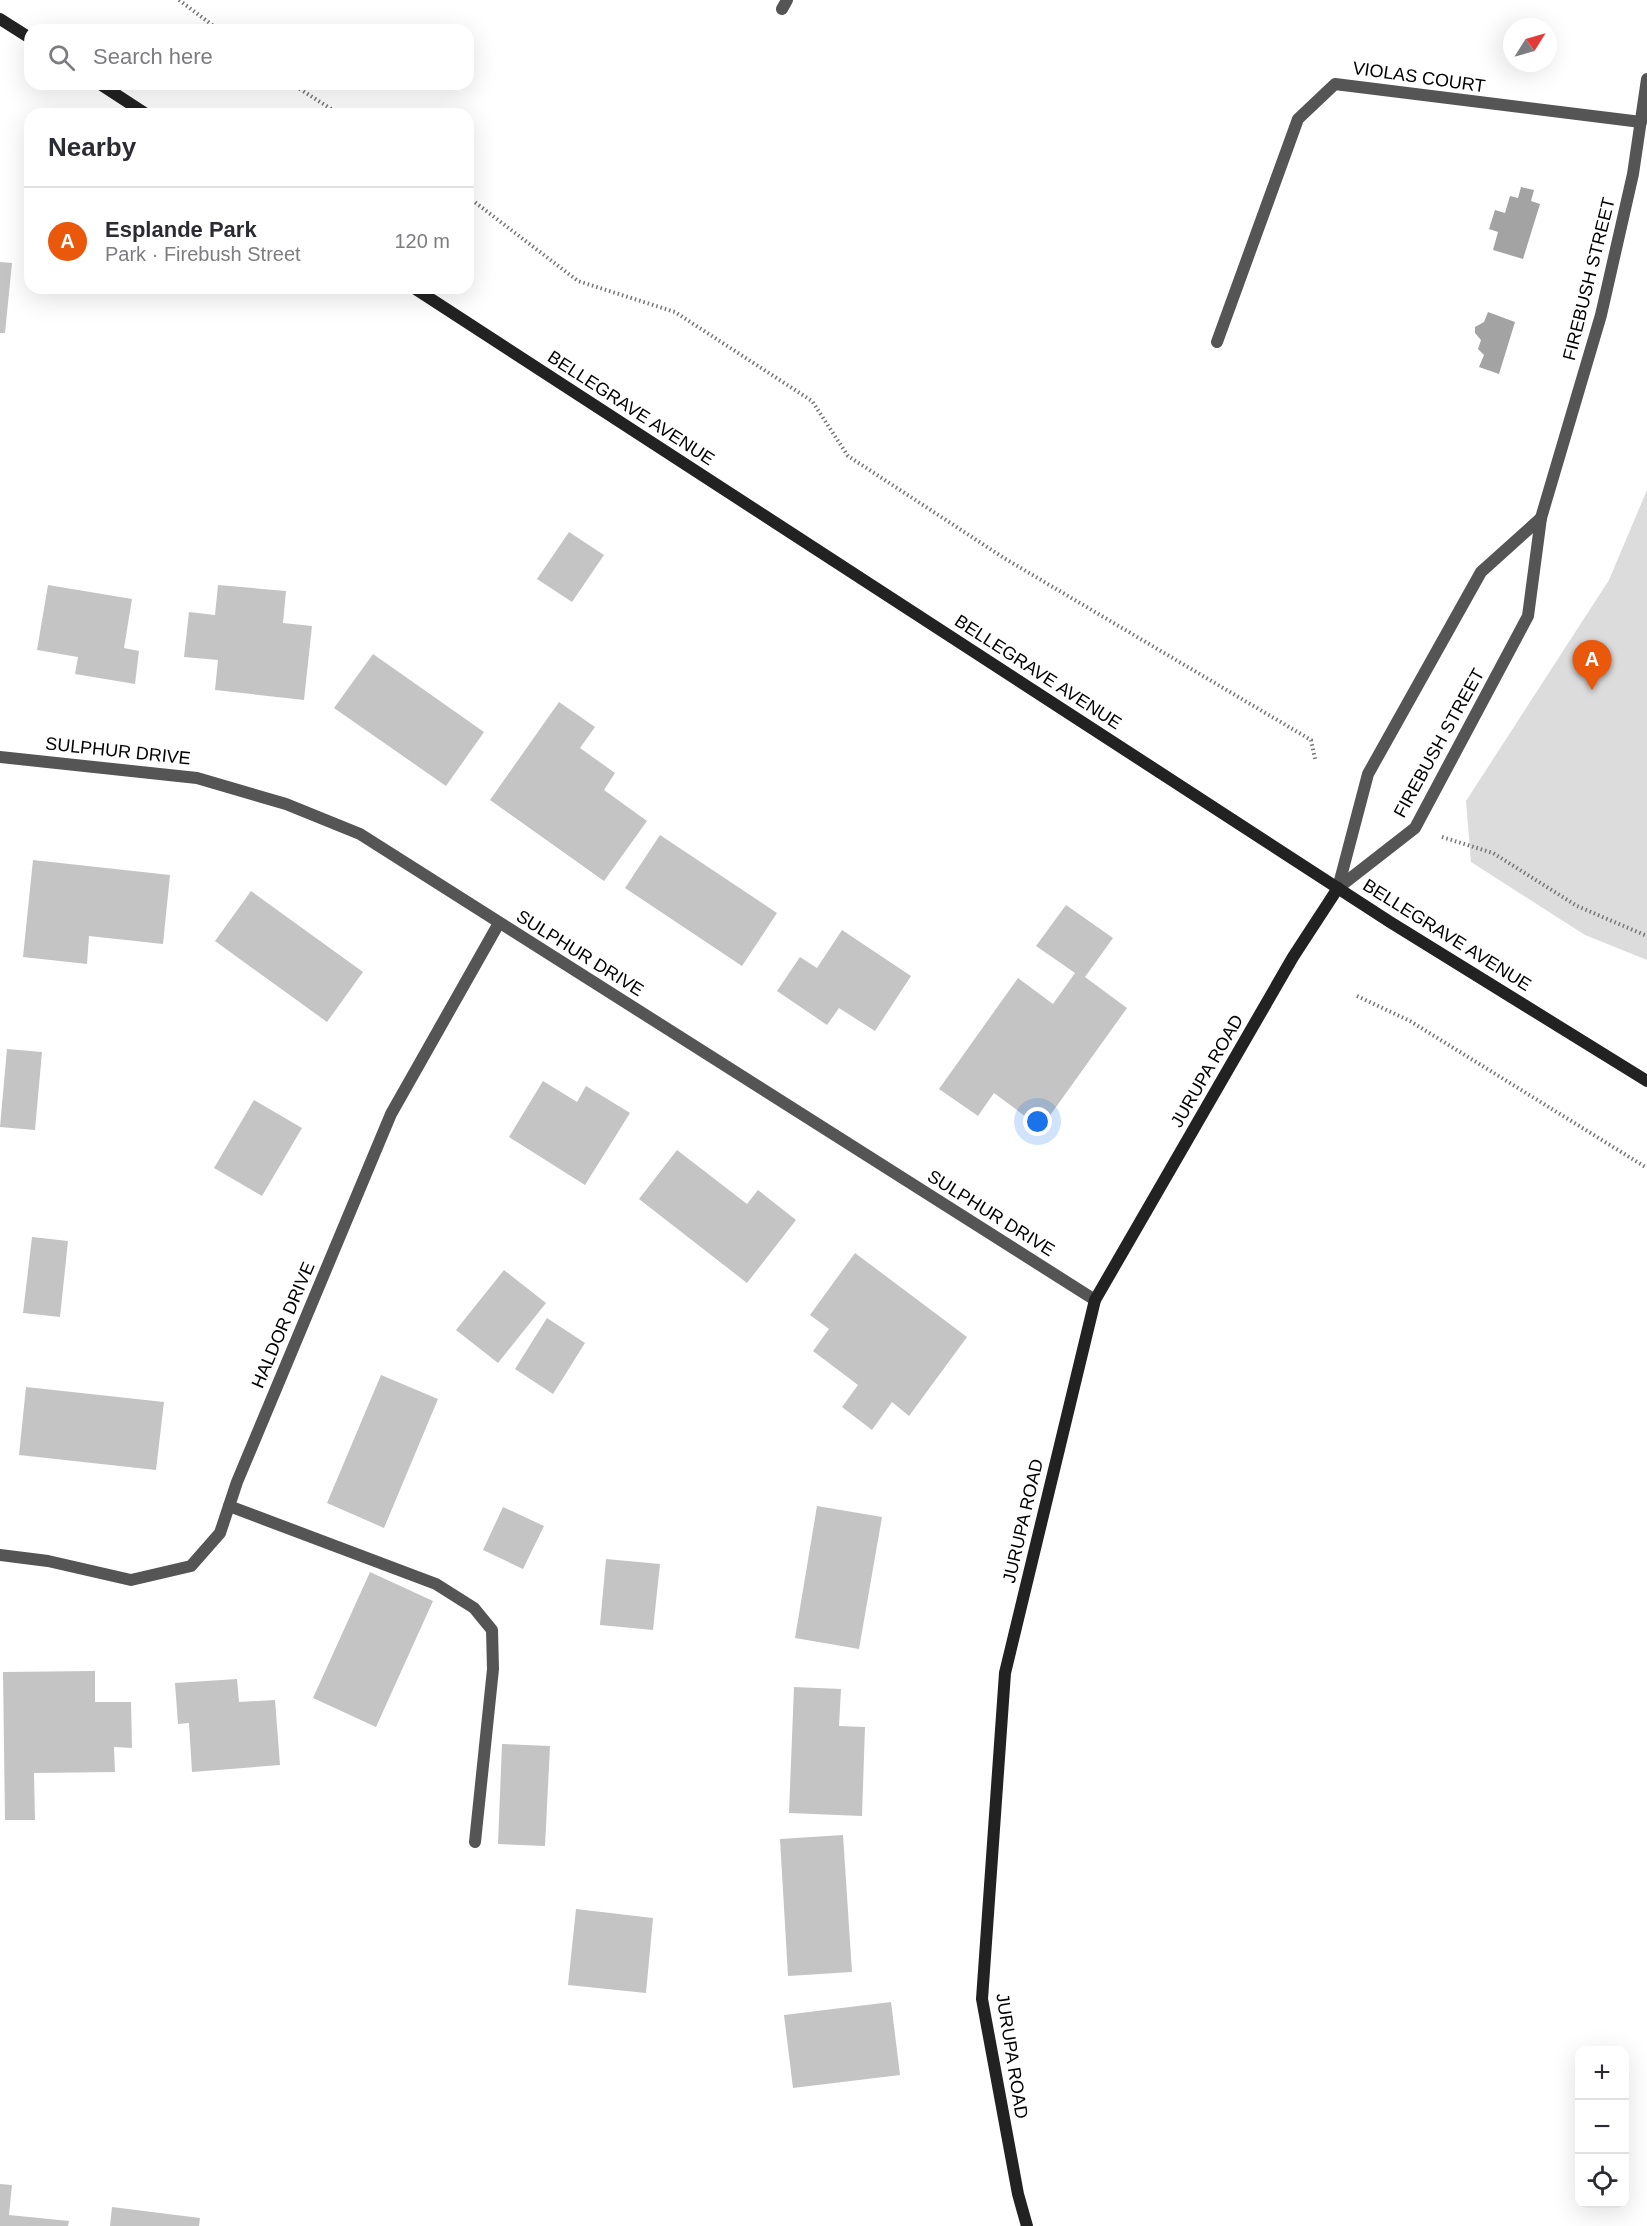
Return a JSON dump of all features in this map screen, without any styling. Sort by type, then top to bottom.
[{"type":"main road","points":[[0,19],[24,34]]},
{"type":"main road","points":[[109,90],[137,108]]},
{"type":"main road","name":"BELLEGRAVE AVENUE","points":[[423,294],[1338,888],[1647,1081]]},
{"type":"main road","name":"JURUPA ROAD","points":[[1027,2226],[1018,2194],[982,1999],[1005,1673],[1095,1300],[1293,957],[1338,888]]},
{"type":"street","name":"FIREBUSH STREET","points":[[1338,888],[1415,828],[1528,616],[1541,518],[1601,315],[1633,174],[1647,79]]},
{"type":"street","name":"VIOLAS COURT","points":[[1217,342],[1298,119],[1335,84],[1641,122]]},
{"type":"street","points":[[1338,888],[1368,774],[1481,572],[1541,518]]},
{"type":"street","name":"SULPHUR DRIVE","points":[[0,757],[197,778],[286,804],[360,834],[1095,1300]]},
{"type":"street","name":"HALDOR DRIVE","points":[[0,1555],[48,1561],[131,1580],[191,1566],[220,1533],[229,1506],[391,1113],[499,923]]},
{"type":"street","points":[[229,1506],[436,1584],[474,1608],[492,1630],[493,1669],[475,1842]]},
{"type":"path","points":[[178,0],[211,24]]},
{"type":"path","points":[[301,90],[330,108]]},
{"type":"path","points":[[474,202],[578,281],[675,312],[812,401],[848,456],[1004,558],[1311,740],[1315,759]]},
{"type":"path","points":[[1442,837],[1493,853],[1576,906],[1647,936]]},
{"type":"path","points":[[1357,996],[1410,1021],[1647,1168]]},
{"type":"shaded area","points":[[1521,187],[1534,190],[1531,201],[1540,204],[1523,259],[1493,250],[1498,232],[1489,229],[1495,210],[1505,213],[1510,196],[1518,198]]},
{"type":"shaded area","points":[[1488,312],[1515,322],[1499,374],[1479,367],[1484,355],[1478,349],[1481,340],[1475,333],[1475,327],[1484,322]]},
{"type":"shaded area","points":[[1647,490],[1647,960],[1585,935],[1471,862],[1466,801],[1609,580]]},
{"type":"building","points":[[0,262],[12,263],[5,333],[0,333]]},
{"type":"building","points":[[569,532],[604,555],[572,602],[537,579]]},
{"type":"building","points":[[48,585],[132,599],[124,648],[139,651],[135,684],[75,674],[78,657],[37,650]]},
{"type":"building","points":[[218,585],[286,591],[283,623],[312,626],[304,700],[215,690],[218,660],[184,657],[189,612],[215,615]]},
{"type":"building","points":[[373,654],[484,732],[446,786],[334,708]]},
{"type":"building","points":[[559,702],[595,727],[580,748],[615,773],[604,790],[647,821],[604,881],[490,800]]},
{"type":"building","points":[[660,835],[777,913],[742,966],[625,888]]},
{"type":"building","points":[[33,860],[170,875],[163,944],[89,936],[87,964],[23,957]]},
{"type":"building","points":[[251,891],[363,972],[327,1022],[215,941]]},
{"type":"building","points":[[1066,905],[1113,938],[1085,977],[1127,1008],[1041,1128],[994,1093],[978,1116],[939,1089],[1018,978],[1053,1004],[1075,973],[1036,946]]},
{"type":"building","points":[[842,930],[911,976],[875,1031],[839,1008],[827,1025],[777,991],[800,957],[817,968]]},
{"type":"building","points":[[7,1049],[42,1052],[35,1130],[0,1127]]},
{"type":"building","points":[[543,1081],[577,1102],[586,1086],[630,1113],[585,1185],[509,1137]]},
{"type":"building","points":[[254,1100],[302,1128],[262,1196],[214,1168]]},
{"type":"building","points":[[677,1150],[747,1204],[758,1190],[796,1220],[747,1283],[639,1199]]},
{"type":"building","points":[[32,1237],[68,1241],[60,1317],[23,1313]]},
{"type":"building","points":[[855,1253],[967,1337],[909,1416],[892,1402],[872,1430],[842,1407],[858,1385],[813,1351],[829,1329],[810,1315]]},
{"type":"building","points":[[504,1270],[546,1303],[498,1363],[456,1330]]},
{"type":"building","points":[[547,1318],[585,1343],[553,1394],[515,1369]]},
{"type":"building","points":[[381,1375],[438,1399],[384,1528],[327,1503]]},
{"type":"building","points":[[26,1387],[164,1402],[156,1470],[19,1455]]},
{"type":"building","points":[[817,1506],[882,1517],[859,1649],[795,1638]]},
{"type":"building","points":[[503,1507],[544,1526],[523,1569],[483,1550]]},
{"type":"building","points":[[606,1559],[660,1564],[653,1630],[600,1625]]},
{"type":"building","points":[[370,1572],[433,1601],[376,1727],[313,1698]]},
{"type":"building","points":[[95,1671],[95,1702],[131,1702],[132,1748],[114,1747],[115,1772],[34,1773],[35,1820],[5,1820],[3,1672]]},
{"type":"building","points":[[237,1679],[239,1702],[275,1700],[280,1765],[192,1772],[189,1723],[178,1724],[175,1683]]},
{"type":"building","points":[[794,1687],[841,1689],[839,1726],[865,1727],[862,1816],[789,1813]]},
{"type":"building","points":[[502,1744],[550,1746],[545,1846],[498,1844]]},
{"type":"building","points":[[843,1835],[852,1972],[788,1976],[780,1839]]},
{"type":"building","points":[[576,1909],[653,1918],[646,1993],[568,1985]]},
{"type":"building","points":[[891,2002],[900,2075],[793,2088],[784,2015]]},
{"type":"building","points":[[0,2184],[12,2185],[9,2215],[69,2221],[68,2226],[0,2226]]},
{"type":"building","points":[[112,2207],[200,2218],[199,2226],[110,2226]]},
{"type":"place","name":"Esplande Park","points":[[1592,690]]}]
